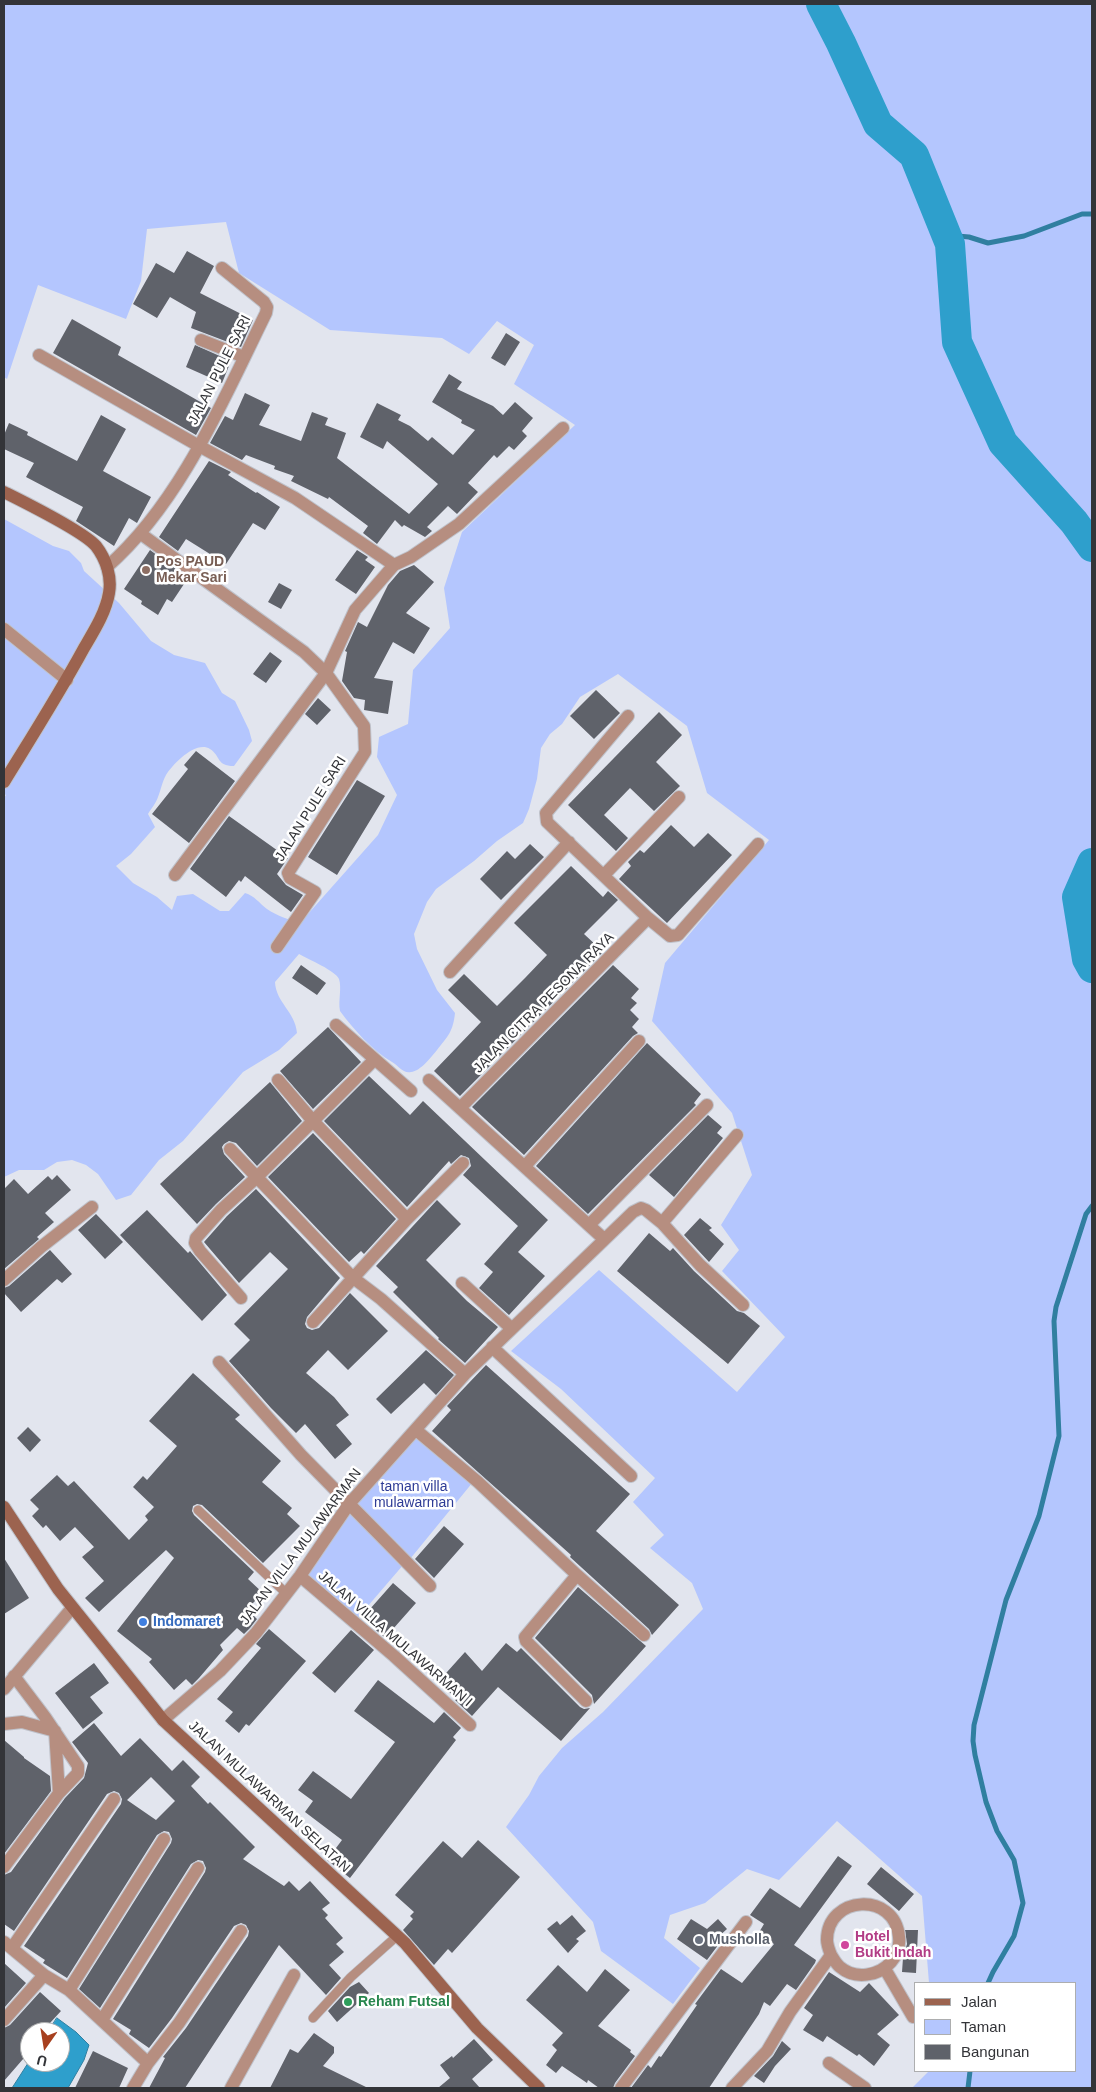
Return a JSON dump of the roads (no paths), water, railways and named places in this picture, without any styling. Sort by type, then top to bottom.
[{"type":"street","name":"JALAN PULE SARI","points":[[107,566],[141,534],[171,493],[199,446],[266,313],[267,307],[264,302],[222,268]]},
{"type":"street","points":[[201,340],[244,357]]},
{"type":"street","name":"JALAN PULE SARI","points":[[39,355],[295,498],[394,565]]},
{"type":"street","points":[[175,875],[326,672],[355,610],[394,565],[410,557],[460,524],[563,428]]},
{"type":"street","points":[[4,492],[81,535],[95,546],[107,566],[110,583],[104,611],[67,680],[4,782]]},
{"type":"street","name":"JALAN PULE SARI","points":[[141,534],[304,652],[326,672],[364,726],[365,752],[288,873],[290,878],[315,892],[277,947]]},
{"type":"street","points":[[4,629],[67,680]]},
{"type":"street","points":[[628,716],[546,813],[547,822],[648,918],[670,936],[678,935],[758,844]]},
{"type":"street","points":[[604,875],[679,797]]},
{"type":"street","points":[[450,972],[569,842]]},
{"type":"street","name":"JALAN CITRA PESONA RAYA","points":[[460,1108],[648,918]]},
{"type":"street","points":[[336,1025],[411,1091]]},
{"type":"street","points":[[525,1166],[639,1042]]},
{"type":"street","points":[[241,1298],[200,1251],[195,1243],[199,1232],[374,1060]]},
{"type":"street","points":[[278,1080],[313,1121],[407,1219]]},
{"type":"street","points":[[428,1080],[604,1239]]},
{"type":"street","points":[[590,1225],[707,1104]]},
{"type":"street","points":[[737,1135],[662,1223],[700,1265],[743,1305]]},
{"type":"street","points":[[230,1149],[352,1277],[388,1305],[465,1374]]},
{"type":"street","points":[[313,1322],[352,1277],[407,1219],[463,1164]]},
{"type":"street","points":[[4,1280],[41,1247],[92,1208]]},
{"type":"street","name":"JALAN VILLA MULAWARMAN","points":[[163,1720],[220,1671],[256,1633],[300,1576],[349,1504],[465,1374],[511,1328],[634,1212],[641,1208],[662,1223]]},
{"type":"street","points":[[462,1283],[511,1328]]},
{"type":"street","points":[[492,1347],[631,1476]]},
{"type":"street","points":[[219,1362],[301,1455],[430,1586]]},
{"type":"street","points":[[416,1430],[478,1482],[644,1635]]},
{"type":"street","name":"JALAN MULAWARMAN SELATAN","points":[[4,1507],[72,1608],[163,1720],[397,1936],[477,2028],[538,2088]]},
{"type":"street","points":[[577,1575],[525,1637],[526,1641],[586,1701]]},
{"type":"street","name":"JALAN VILLA MULAWARMAN I","points":[[300,1576],[394,1656],[470,1725]]},
{"type":"street","points":[[4,1689],[72,1608]]},
{"type":"street","points":[[4,1867],[59,1793],[78,1773],[78,1766],[55,1731],[14,1676]]},
{"type":"street","points":[[4,1724],[22,1722],[55,1731]]},
{"type":"street","points":[[55,1731],[59,1793]]},
{"type":"street","points":[[114,1799],[8,1945],[44,1975],[69,1990],[148,2063]]},
{"type":"street","points":[[69,1990],[164,1838]]},
{"type":"street","points":[[102,2020],[198,1868]]},
{"type":"street","points":[[865,1903],[880,1907],[891,1916],[898,1929],[900,1944],[895,1958],[885,1969],[870,1975],[855,1975],[840,1967],[830,1955],[827,1940],[830,1926],[838,1914],[850,1906],[865,1903]]},
{"type":"street","points":[[621,2088],[746,1922]]},
{"type":"street","points":[[133,2088],[148,2063],[179,2023],[241,1931]]},
{"type":"street","points":[[732,2088],[767,2051],[790,2012],[830,1955]]},
{"type":"street","points":[[885,1969],[913,2017]]},
{"type":"street","points":[[4,2020],[44,1975]]},
{"type":"street","points":[[231,2088],[294,1975]]},
{"type":"street","points":[[829,2063],[865,2088]]},
{"type":"lane","points":[[198,1510],[287,1594]]},
{"type":"lane","points":[[313,2018],[351,1977],[397,1936]]},
{"type":"waterway","points":[[821,4],[878,124],[914,155],[950,244],[957,342],[1003,443],[1074,522],[1092,547]]},
{"type":"waterway","points":[[946,235],[969,237],[988,243],[1024,236],[1082,214],[1092,214]]},
{"type":"waterway","points":[[1092,863],[1077,897],[1087,959],[1092,968]]},
{"type":"waterway","points":[[988,1982],[1014,1936],[1023,1903],[1014,1860],[997,1831],[986,1802],[975,1755],[973,1741],[974,1725],[1006,1600],[1039,1516],[1059,1436],[1054,1321],[1056,1307],[1086,1214],[1092,1206]]},
{"type":"waterway","points":[[968,2088],[970,2072]]},
{"type":"place","name":"Pos PAUD Mekar Sari","points":[[146,570]]},
{"type":"place","name":"Indomaret","points":[[143,1622]]},
{"type":"place","name":"Musholla","points":[[699,1940]]},
{"type":"place","name":"Hotel Bukit Indah","points":[[845,1945]]},
{"type":"place","name":"Reham Futsal","points":[[348,2002]]},
{"type":"park label","name":"taman villa mulawarman","points":[[414,1495]]}]
